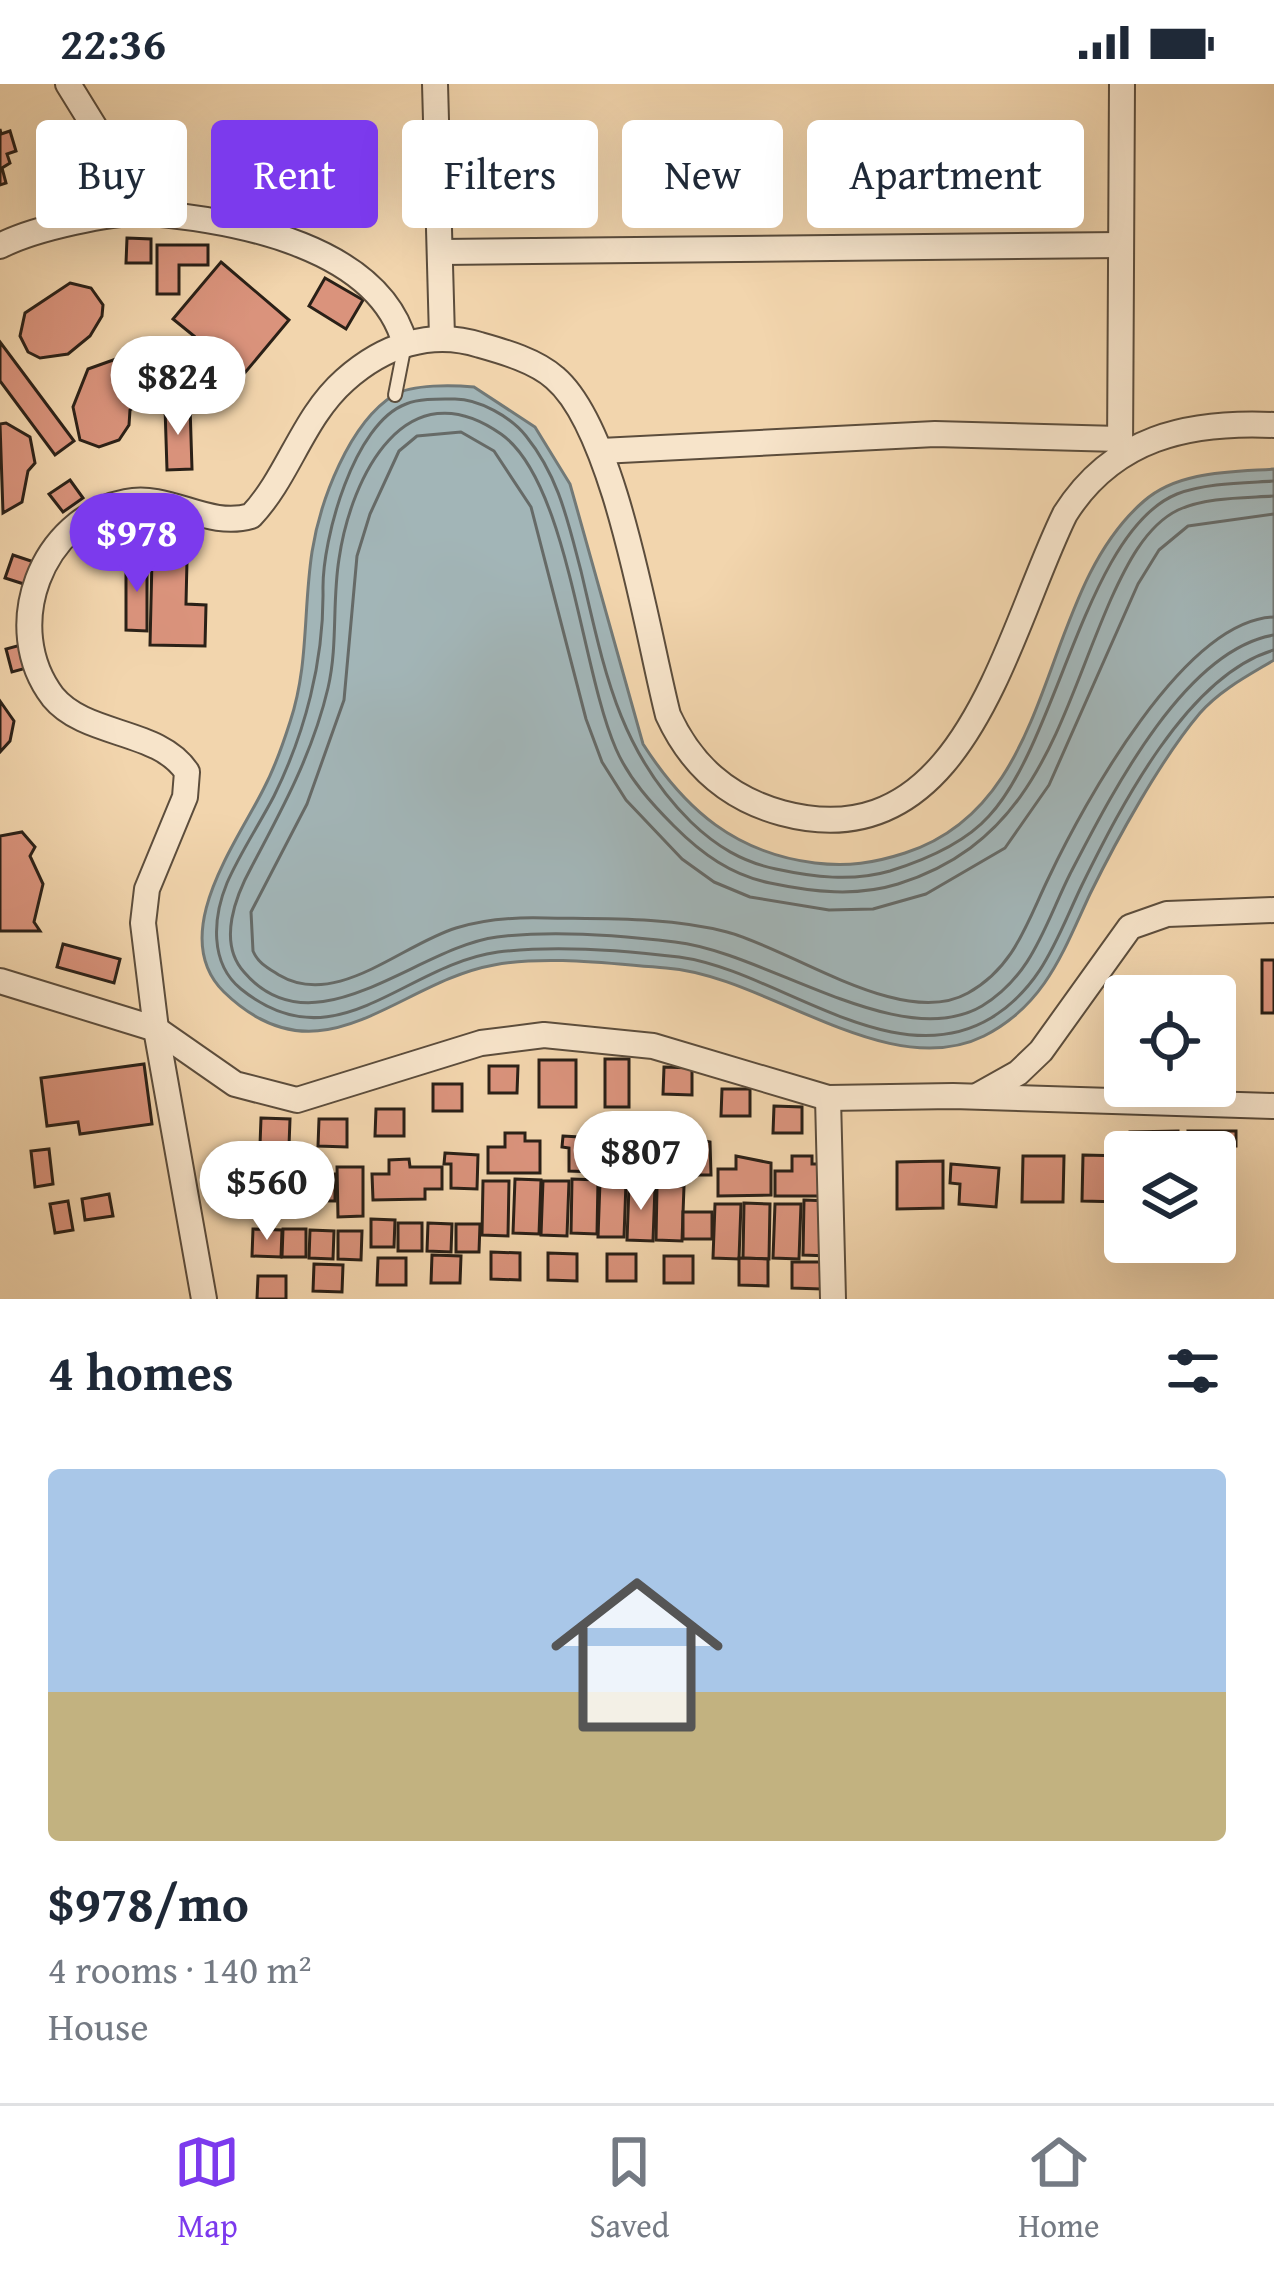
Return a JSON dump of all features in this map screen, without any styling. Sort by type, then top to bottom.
[{"type":"street","points":[[68,84],[90,120]]},
{"type":"street","points":[[435,84],[442,337]]},
{"type":"street","points":[[204,1299],[156,1029],[143,922],[147,889],[185,797],[187,772],[169,754],[86,718],[53,697],[32,649],[27,616],[39,568],[79,521],[124,502],[154,501],[220,521],[251,516],[326,399],[358,370],[405,344],[442,337],[493,349],[552,375],[601,451],[668,715],[681,744],[745,801],[832,823],[864,819],[896,804],[953,758],[1065,514],[1119,445],[1122,84]]},
{"type":"street","points":[[187,220],[314,252],[383,296],[405,344]]},
{"type":"street","points":[[0,246],[59,228]]},
{"type":"street","points":[[442,252],[1121,245]]},
{"type":"street","points":[[601,451],[935,434],[1119,445],[1206,429],[1274,424]]},
{"type":"street","points":[[975,1097],[1018,1073],[1041,1051],[1130,927],[1167,914],[1274,910]]},
{"type":"street","points":[[0,981],[156,1029],[235,1084],[297,1100],[481,1043],[544,1035],[652,1046],[828,1098],[975,1097],[1274,1106]]},
{"type":"street","points":[[828,1098],[833,1299]]},
{"type":"lane","points":[[395,395],[405,344]]},
{"type":"water","points":[[474,387],[535,427],[570,484],[643,744],[695,808],[737,839],[761,850],[815,863],[861,863],[905,853],[956,827],[993,790],[1020,744],[1083,589],[1109,541],[1144,501],[1188,478],[1274,469],[1274,660],[1216,697],[1185,732],[1126,825],[1050,975],[1023,1009],[984,1036],[947,1047],[907,1047],[826,1023],[704,975],[558,960],[494,965],[459,975],[327,1030],[294,1030],[260,1019],[224,992],[208,969],[202,944],[204,916],[290,722],[300,680],[312,552],[322,510],[350,444],[363,424],[394,395],[412,389]]},
{"type":"building","points":[[0,129],[1,134],[10,131],[16,151],[7,154],[10,163],[2,168],[6,183],[0,185]]},
{"type":"building","points":[[127,238],[151,239],[151,263],[126,263]]},
{"type":"building","points":[[157,245],[208,245],[208,265],[179,265],[179,294],[157,294]]},
{"type":"building","points":[[221,262],[289,320],[233,387],[185,347],[194,336],[173,319]]},
{"type":"building","points":[[325,278],[363,300],[346,329],[309,306]]},
{"type":"building","points":[[70,283],[91,288],[103,305],[90,336],[68,354],[40,358],[28,352],[20,336],[25,313]]},
{"type":"building","points":[[0,342],[74,441],[55,455],[0,381]]},
{"type":"building","points":[[116,359],[137,377],[138,404],[130,410],[129,425],[119,440],[99,447],[80,440],[73,407],[88,369]]},
{"type":"building","points":[[190,406],[192,469],[167,470],[165,407]]},
{"type":"building","points":[[0,424],[30,437],[35,463],[28,471],[22,502],[3,513]]},
{"type":"building","points":[[70,480],[83,498],[63,512],[49,494]]},
{"type":"building","points":[[13,555],[34,562],[27,585],[5,578]]},
{"type":"building","points":[[152,559],[187,560],[186,604],[206,605],[205,646],[150,645]]},
{"type":"building","points":[[126,560],[147,560],[147,631],[126,630]]},
{"type":"building","points":[[28,643],[34,666],[12,672],[6,649]]},
{"type":"building","points":[[0,701],[14,721],[10,741],[0,752]]},
{"type":"building","points":[[22,832],[35,847],[30,856],[43,884],[34,922],[40,931],[0,931],[0,836]]},
{"type":"building","points":[[63,944],[120,959],[114,983],[57,967]]},
{"type":"building","points":[[1262,960],[1274,960],[1274,1013],[1262,1013]]},
{"type":"building","points":[[605,1059],[629,1059],[629,1107],[605,1107]]},
{"type":"building","points":[[539,1060],[576,1060],[576,1107],[539,1107]]},
{"type":"building","points":[[144,1064],[152,1124],[80,1134],[78,1122],[47,1126],[41,1078]]},
{"type":"building","points":[[489,1066],[518,1066],[517,1093],[489,1093]]},
{"type":"building","points":[[664,1067],[692,1068],[692,1095],[663,1094]]},
{"type":"building","points":[[433,1084],[462,1084],[462,1111],[433,1111]]},
{"type":"building","points":[[722,1089],[750,1089],[750,1116],[721,1116]]},
{"type":"building","points":[[774,1106],[802,1107],[802,1133],[773,1133]]},
{"type":"building","points":[[376,1109],[404,1109],[404,1136],[375,1136]]},
{"type":"building","points":[[261,1118],[290,1119],[289,1146],[260,1145]]},
{"type":"building","points":[[319,1119],[347,1119],[347,1147],[318,1146]]},
{"type":"building","points":[[505,1133],[525,1133],[525,1141],[540,1141],[540,1173],[488,1173],[488,1147],[505,1147]]},
{"type":"building","points":[[675,1135],[710,1142],[711,1175],[658,1175],[658,1149],[675,1149]]},
{"type":"building","points":[[563,1136],[596,1138],[595,1172],[569,1171],[569,1148],[562,1147]]},
{"type":"building","points":[[620,1137],[640,1137],[640,1145],[656,1145],[656,1177],[604,1177],[603,1151],[620,1151]]},
{"type":"building","points":[[49,1149],[53,1184],[35,1187],[31,1151]]},
{"type":"building","points":[[445,1153],[478,1155],[477,1189],[451,1188],[451,1164],[444,1164]]},
{"type":"building","points":[[1083,1155],[1104,1156],[1104,1202],[1082,1201]]},
{"type":"building","points":[[736,1156],[771,1163],[771,1195],[718,1196],[718,1169],[736,1169]]},
{"type":"building","points":[[792,1156],[812,1156],[812,1164],[828,1164],[828,1196],[775,1196],[775,1171],[792,1171]]},
{"type":"building","points":[[1023,1156],[1064,1156],[1063,1202],[1022,1202]]},
{"type":"building","points":[[409,1159],[410,1167],[442,1167],[442,1189],[425,1189],[425,1199],[373,1200],[372,1174],[389,1174],[389,1160]]},
{"type":"building","points":[[276,1160],[295,1160],[295,1168],[311,1168],[311,1174],[335,1174],[335,1201],[253,1200],[253,1173],[276,1174]]},
{"type":"building","points":[[943,1161],[943,1208],[897,1209],[897,1162]]},
{"type":"building","points":[[951,1164],[999,1168],[996,1207],[959,1204],[960,1184],[950,1183]]},
{"type":"building","points":[[337,1167],[363,1167],[363,1216],[338,1217]]},
{"type":"building","points":[[515,1179],[541,1180],[539,1234],[513,1233]]},
{"type":"building","points":[[572,1179],[598,1180],[597,1234],[571,1233]]},
{"type":"building","points":[[483,1181],[509,1181],[508,1236],[482,1235]]},
{"type":"building","points":[[543,1181],[569,1181],[567,1236],[541,1235]]},
{"type":"building","points":[[600,1182],[626,1183],[624,1237],[598,1237]]},
{"type":"building","points":[[629,1186],[655,1186],[653,1241],[627,1240]]},
{"type":"building","points":[[657,1186],[684,1186],[682,1241],[656,1240]]},
{"type":"building","points":[[109,1194],[113,1216],[85,1220],[82,1199]]},
{"type":"building","points":[[804,1200],[830,1201],[829,1256],[803,1255]]},
{"type":"building","points":[[68,1201],[73,1230],[55,1233],[50,1204]]},
{"type":"building","points":[[744,1203],[770,1204],[769,1259],[743,1258]]},
{"type":"building","points":[[715,1204],[741,1204],[739,1259],[713,1258]]},
{"type":"building","points":[[775,1204],[801,1204],[799,1259],[773,1258]]},
{"type":"building","points":[[683,1212],[712,1212],[712,1239],[683,1239]]},
{"type":"building","points":[[371,1219],[395,1220],[394,1247],[371,1247]]},
{"type":"building","points":[[398,1223],[422,1223],[422,1251],[398,1251]]},
{"type":"building","points":[[428,1223],[452,1224],[451,1252],[427,1251]]},
{"type":"building","points":[[456,1224],[480,1224],[479,1252],[456,1252]]},
{"type":"building","points":[[253,1229],[282,1230],[281,1257],[252,1256]]},
{"type":"building","points":[[283,1229],[306,1229],[306,1257],[282,1257]]},
{"type":"building","points":[[310,1230],[334,1231],[333,1259],[309,1258]]},
{"type":"building","points":[[338,1231],[362,1231],[361,1260],[338,1259]]},
{"type":"building","points":[[491,1252],[520,1253],[520,1280],[491,1279]]},
{"type":"building","points":[[548,1253],[577,1254],[577,1281],[548,1280]]},
{"type":"building","points":[[607,1254],[636,1254],[636,1281],[607,1281]]},
{"type":"building","points":[[432,1255],[461,1256],[460,1283],[431,1283]]},
{"type":"building","points":[[664,1256],[693,1256],[693,1283],[664,1283]]},
{"type":"building","points":[[378,1258],[406,1258],[406,1285],[377,1285]]},
{"type":"building","points":[[739,1258],[768,1259],[768,1286],[739,1285]]},
{"type":"building","points":[[792,1262],[821,1262],[821,1289],[792,1288]]},
{"type":"building","points":[[314,1264],[343,1265],[342,1292],[313,1291]]},
{"type":"building","points":[[258,1276],[286,1276],[286,1299],[257,1299]]}]
